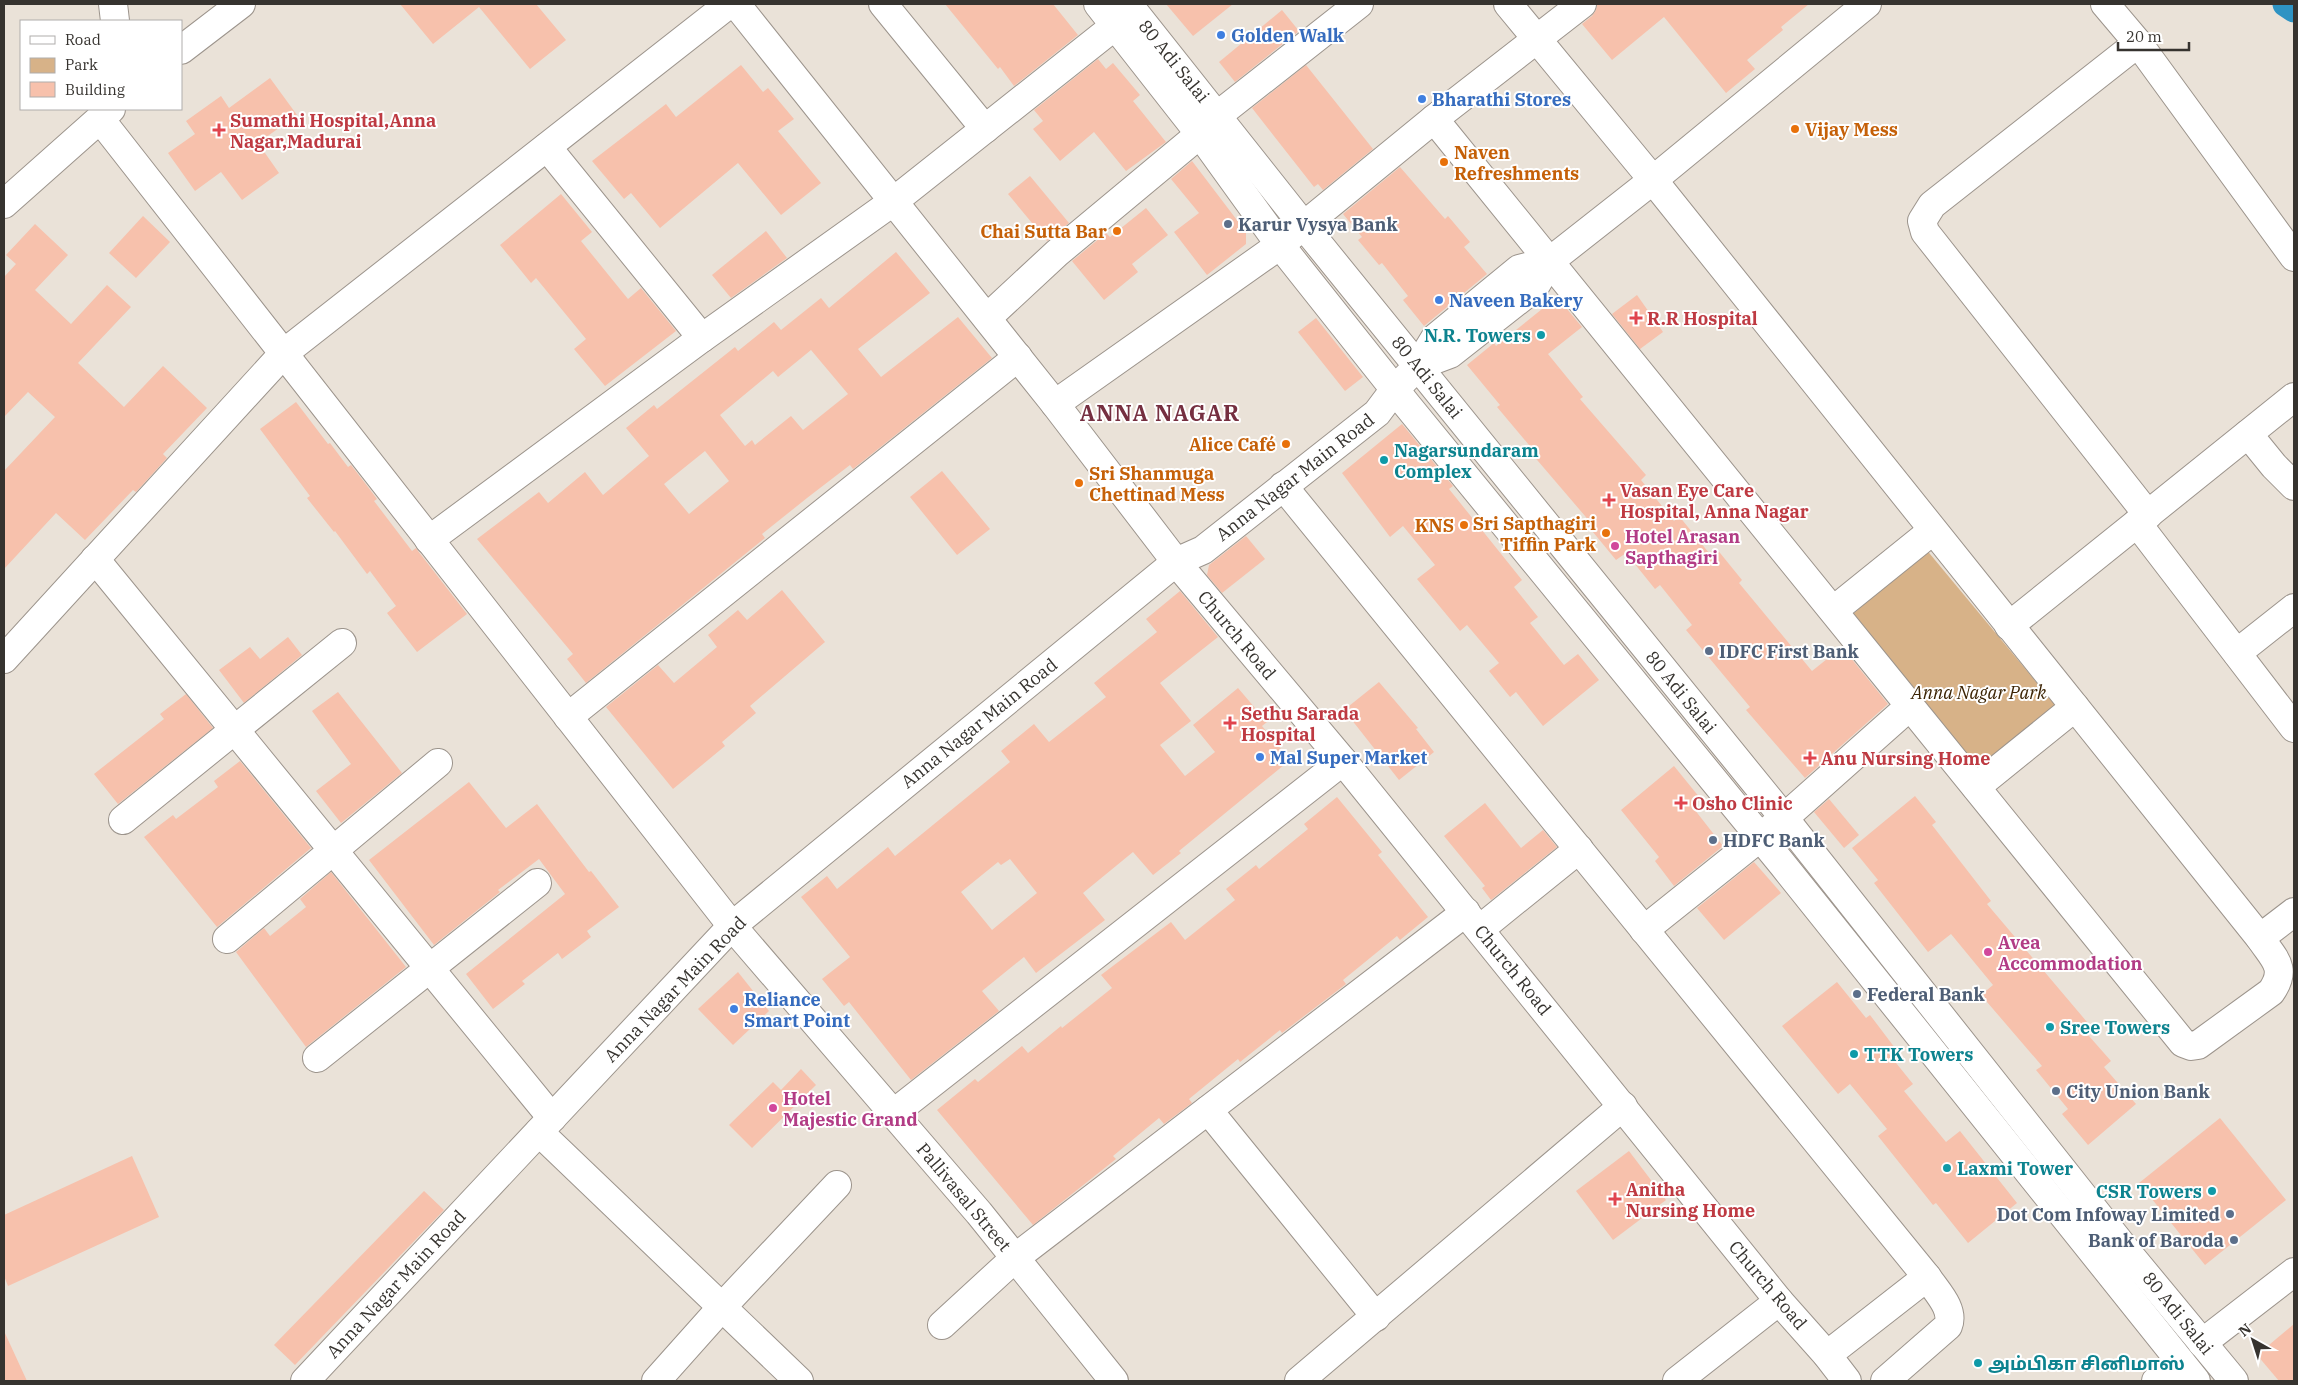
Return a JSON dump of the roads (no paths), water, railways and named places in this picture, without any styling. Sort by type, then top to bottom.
[{"type":"street","points":[[113,4],[115,20]]},
{"type":"street","points":[[182,49],[241,4]]},
{"type":"street","points":[[4,659],[284,354],[729,4]]},
{"type":"street","name":"Church Road","points":[[736,4],[1055,404],[1176,562],[1343,760],[1779,1301],[1827,1355],[1847,1381]]},
{"type":"street","points":[[883,4],[984,129]]},
{"type":"street","name":"80 Adi Salai","points":[[1098,4],[1122,14],[1209,124],[1304,226],[1784,818],[2115,1236],[2234,1381]]},
{"type":"street","points":[[987,318],[1057,252],[1209,124],[1359,4]]},
{"type":"street","points":[[1434,119],[1834,610],[2183,1043],[2191,1046],[2198,1045],[2272,992],[2280,980],[2287,977],[2260,938],[1932,531],[1653,180],[1508,4]]},
{"type":"street","points":[[1055,404],[1280,245],[1434,119],[1582,4]]},
{"type":"street","points":[[1395,389],[1418,366],[1450,354],[1534,288],[1550,261],[1653,180],[1867,4]]},
{"type":"street","points":[[2105,4],[2138,43],[2294,257]]},
{"type":"street","points":[[429,540],[702,338],[894,201],[1122,14]]},
{"type":"street","points":[[2138,43],[1932,205],[1922,221],[1925,232],[2142,519],[2237,653],[2294,728]]},
{"type":"street","points":[[4,204],[106,114]]},
{"type":"street","name":"Pallivasal Street","points":[[106,114],[284,354],[732,926],[894,1113],[1015,1258],[1114,1381]]},
{"type":"street","name":"80 Adi Salai","points":[[1209,124],[1280,245],[1760,837],[2187,1371]]},
{"type":"street","points":[[547,147],[702,338]]},
{"type":"street","points":[[568,717],[1018,358]]},
{"type":"street","name":"Anna Nagar Main Road","points":[[305,1381],[732,926],[1176,562],[1203,550],[1378,413],[1395,389]]},
{"type":"street","name":"Anna Nagar Main Road","points":[[1176,562],[1192,536],[1366,398],[1395,389]]},
{"type":"street","points":[[2009,626],[2294,397]]},
{"type":"street","points":[[2248,434],[2274,466],[2294,486]]},
{"type":"street","points":[[1283,486],[1927,1277],[1951,1314],[1948,1326],[1885,1381]]},
{"type":"street","points":[[1834,610],[1932,531]]},
{"type":"street","points":[[95,559],[430,969],[545,1125],[722,1307],[800,1381]]},
{"type":"street","points":[[2237,653],[2294,608]]},
{"type":"street","points":[[123,820],[342,644]]},
{"type":"street","points":[[1644,930],[1784,818],[1910,706]]},
{"type":"street","points":[[1976,788],[2075,707]]},
{"type":"street","points":[[894,1113],[1343,760]]},
{"type":"street","points":[[227,939],[438,763]]},
{"type":"street","points":[[942,1325],[1015,1258],[1208,1110],[1473,921],[1579,849]]},
{"type":"street","points":[[317,1058],[537,883]]},
{"type":"street","points":[[2260,938],[2294,912]]},
{"type":"street","points":[[1299,1381],[1623,1106]]},
{"type":"street","points":[[1208,1110],[1376,1317]]},
{"type":"street","points":[[656,1381],[722,1307],[837,1185]]},
{"type":"street","points":[[2156,1381],[2187,1371],[2188,1367],[2201,1361],[2205,1355],[2206,1348],[2202,1342],[2294,1272]]},
{"type":"street","points":[[1827,1355],[1927,1277]]},
{"type":"street","points":[[1677,1381],[1779,1301]]},
{"type":"waterway","points":[[2285,4],[2294,10]]},
{"type":"place","name":"Golden Walk","points":[[1221,35]]},
{"type":"place","name":"Bharathi Stores","points":[[1422,99]]},
{"type":"place","name":"Vijay Mess","points":[[1795,129]]},
{"type":"place","name":"Sumathi Hospital,Anna Nagar,Madurai","points":[[219,130]]},
{"type":"place","name":"Naven Refreshments","points":[[1444,162]]},
{"type":"place","name":"Karur Vysya Bank","points":[[1228,224]]},
{"type":"place","name":"Chai Sutta Bar","points":[[1117,231]]},
{"type":"place","name":"Naveen Bakery","points":[[1439,300]]},
{"type":"place","name":"R.R Hospital","points":[[1636,318]]},
{"type":"place","name":"N.R. Towers","points":[[1541,335]]},
{"type":"place","name":"Alice Café","points":[[1286,444]]},
{"type":"place","name":"Nagarsundaram Complex","points":[[1384,460]]},
{"type":"place","name":"Sri Shanmuga Chettinad Mess","points":[[1079,483]]},
{"type":"place","name":"Vasan Eye Care Hospital, Anna Nagar","points":[[1609,500]]},
{"type":"place","name":"KNS","points":[[1464,525]]},
{"type":"place","name":"Sri Sapthagiri Tiffin Park","points":[[1606,533]]},
{"type":"place","name":"Hotel Arasan Sapthagiri","points":[[1615,546]]},
{"type":"place","name":"IDFC First Bank","points":[[1709,651]]},
{"type":"place","name":"Sethu Sarada Hospital","points":[[1230,723]]},
{"type":"place","name":"Mal Super Market","points":[[1260,757]]},
{"type":"place","name":"Anu Nursing Home","points":[[1810,758]]},
{"type":"place","name":"Osho Clinic","points":[[1681,803]]},
{"type":"place","name":"HDFC Bank","points":[[1713,840]]},
{"type":"place","name":"Avea Accommodation","points":[[1988,952]]},
{"type":"place","name":"Federal Bank","points":[[1857,994]]},
{"type":"place","name":"Reliance Smart Point","points":[[734,1009]]},
{"type":"place","name":"Sree Towers","points":[[2050,1027]]},
{"type":"place","name":"TTK Towers","points":[[1854,1054]]},
{"type":"place","name":"City Union Bank","points":[[2056,1091]]},
{"type":"place","name":"Hotel Majestic Grand","points":[[773,1108]]},
{"type":"place","name":"Laxmi Tower","points":[[1947,1168]]},
{"type":"place","name":"CSR Towers","points":[[2212,1191]]},
{"type":"place","name":"Anitha Nursing Home","points":[[1615,1199]]},
{"type":"place","name":"Dot Com Infoway Limited","points":[[2230,1214]]},
{"type":"place","name":"Bank of Baroda","points":[[2234,1240]]},
{"type":"place","name":"அம்பிகா சினிமாஸ்","points":[[1978,1363]]},
{"type":"district","name":"ANNA NAGAR","points":[[1160,412]]},
{"type":"park label","name":"Anna Nagar Park","points":[[1979,692]]}]
